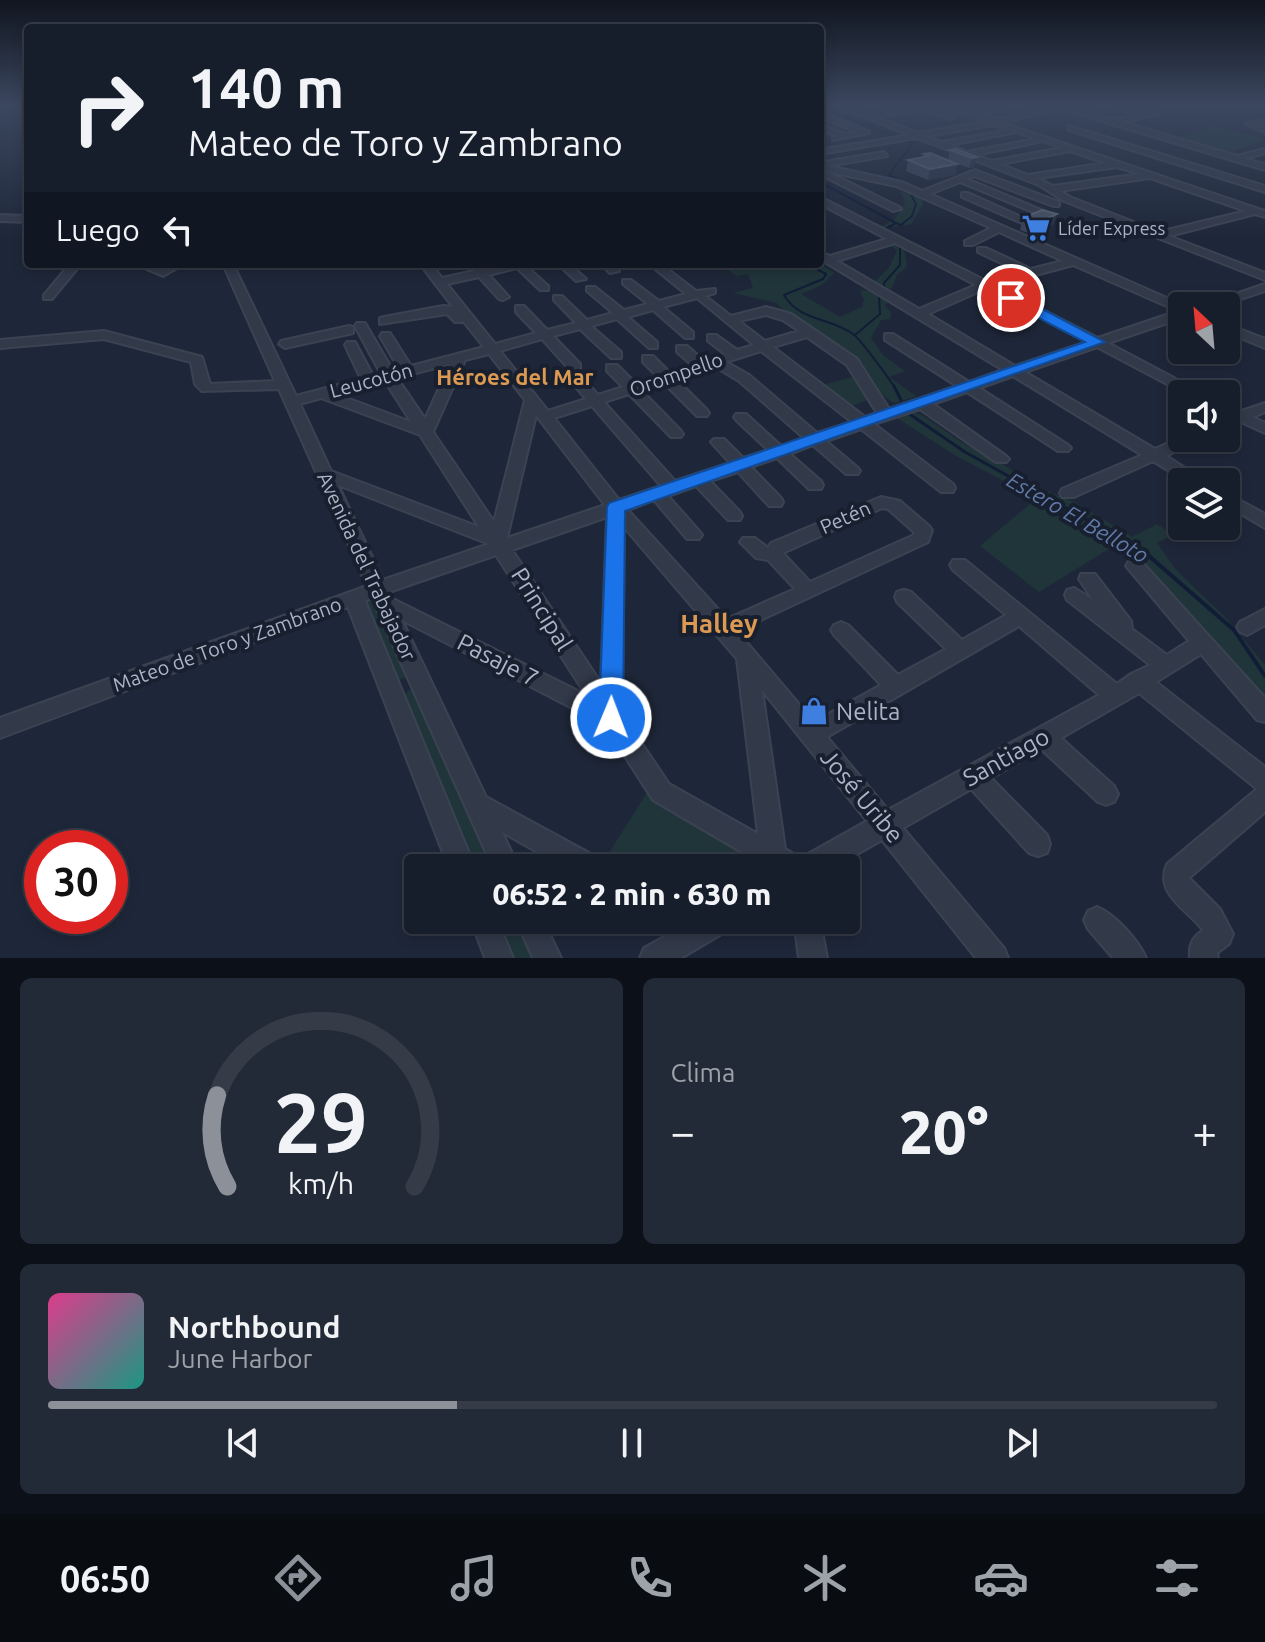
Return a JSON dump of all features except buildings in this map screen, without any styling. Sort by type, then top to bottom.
[{"type":"street","points":[[860,191],[885,149]]},
{"type":"street","points":[[952,149],[1028,177],[1067,199],[1265,277]]},
{"type":"street","points":[[967,154],[996,149]]},
{"type":"street","points":[[923,194],[958,177],[997,165],[1070,149]]},
{"type":"street","points":[[1076,149],[1262,211]]},
{"type":"street","points":[[1137,149],[1265,189]]},
{"type":"street","points":[[1202,149],[1264,167]]},
{"type":"street","points":[[1237,159],[1265,151]]},
{"type":"street","points":[[1049,153],[1091,168]]},
{"type":"street","points":[[824,166],[884,154]]},
{"type":"street","points":[[997,165],[1064,158]]},
{"type":"street","points":[[1028,177],[1121,164]]},
{"type":"street","points":[[824,168],[899,184],[1168,305]]},
{"type":"street","points":[[824,169],[896,209]]},
{"type":"street","points":[[972,174],[1056,204]]},
{"type":"street","points":[[942,175],[958,177],[1041,212]]},
{"type":"street","points":[[1053,189],[1152,175]]},
{"type":"street","points":[[965,195],[1025,221]]},
{"type":"street","points":[[969,243],[1025,221],[1067,199]]},
{"type":"street","points":[[824,202],[1170,380]]},
{"type":"street","points":[[1159,235],[1262,211]]},
{"type":"street","points":[[0,218],[24,219]]},
{"type":"street","points":[[824,258],[893,240]]},
{"type":"street","points":[[982,250],[1030,273]]},
{"type":"street","points":[[824,258],[1176,468]]},
{"type":"street","points":[[919,314],[985,285],[1074,261]]},
{"type":"street","points":[[48,297],[73,268]]},
{"type":"street","points":[[150,268],[163,273],[172,268]]},
{"type":"street","name":"Avenida del Trabajador","points":[[230,268],[500,854]]},
{"type":"street","name":"José Uribe","points":[[428,268],[616,507],[724,629],[994,958]]},
{"type":"street","points":[[440,282],[477,268],[503,297]]},
{"type":"street","points":[[524,268],[544,288]]},
{"type":"street","points":[[568,268],[580,279]]},
{"type":"street","points":[[660,268],[702,295],[762,346],[947,488]]},
{"type":"street","points":[[627,282],[689,335]]},
{"type":"street","points":[[1240,295],[1265,287]]},
{"type":"street","points":[[591,289],[620,315],[668,379],[702,413]]},
{"type":"street","name":"Leucotón","points":[[290,402],[702,295]]},
{"type":"street","points":[[558,298],[614,362],[632,389],[676,434]]},
{"type":"street","points":[[520,309],[576,373],[664,490],[693,535]]},
{"type":"street","points":[[384,321],[443,310],[450,310],[459,319],[466,317]]},
{"type":"street","points":[[729,320],[766,311],[787,317],[852,362],[885,414]]},
{"type":"street","name":"Mateo de Toro y Zambrano","points":[[0,728],[354,597],[382,596],[500,544],[616,507],[1168,316]]},
{"type":"street","name":"Orompello","points":[[544,417],[809,332]]},
{"type":"street","points":[[1241,334],[1265,344]]},
{"type":"street","points":[[0,344],[104,335],[197,360],[202,384],[207,388],[281,385]]},
{"type":"street","name":"Principal","points":[[285,344],[360,335],[661,792],[773,854]]},
{"type":"street","points":[[889,337],[1063,448]]},
{"type":"street","points":[[712,338],[733,354]]},
{"type":"street","points":[[682,349],[744,378],[852,471]]},
{"type":"street","points":[[321,393],[426,432],[460,357]]},
{"type":"street","points":[[325,474],[500,544],[532,400]]},
{"type":"street","points":[[920,402],[1001,459]]},
{"type":"street","points":[[1241,417],[1265,407]]},
{"type":"street","points":[[741,417],[815,485]]},
{"type":"street","points":[[1241,417],[1265,429]]},
{"type":"street","points":[[719,442],[775,502]]},
{"type":"street","points":[[1068,493],[1168,449]]},
{"type":"street","points":[[698,479],[734,516]]},
{"type":"street","name":"Petén","points":[[724,629],[922,538],[925,533],[894,505],[881,502],[777,547],[773,554]]},
{"type":"street","points":[[611,718],[616,507]]},
{"type":"street","points":[[1240,507],[1265,522]]},
{"type":"street","points":[[749,542],[762,554],[773,554],[807,590]]},
{"type":"street","points":[[959,565],[1116,696]]},
{"type":"street","points":[[1135,566],[1265,713]]},
{"type":"street","points":[[1085,591],[1137,643],[1164,664]]},
{"type":"street","name":"Pasaje 7","points":[[382,596],[611,718]]},
{"type":"street","name":"Avenida del Trabajador","points":[[354,597],[456,854]]},
{"type":"street","points":[[904,597],[961,651]]},
{"type":"street","points":[[811,735],[1021,616]]},
{"type":"street","points":[[1247,627],[1265,616]]},
{"type":"street","points":[[841,630],[895,686]]},
{"type":"street","name":"Santiago","points":[[832,854],[1116,696],[1202,643]]},
{"type":"street","points":[[747,657],[773,854]]},
{"type":"street","points":[[1138,680],[1265,781]]},
{"type":"street","points":[[390,692],[419,681]]},
{"type":"street","points":[[1043,736],[1106,794]]},
{"type":"street","points":[[973,775],[1038,844]]},
{"type":"street","points":[[1204,958],[1203,947],[1219,934],[1216,925],[1177,885],[1176,873],[1265,797]]},
{"type":"street","points":[[477,805],[566,854]]},
{"type":"street","points":[[1097,920],[1132,958]]},
{"type":"street","points":[[490,934],[499,958]]},
{"type":"street","points":[[536,934],[547,958]]},
{"type":"street","points":[[658,957],[688,934]]},
{"type":"street","points":[[809,934],[813,958]]},
{"type":"green space","points":[[901,192],[922,198],[923,204],[911,224],[878,229],[895,219],[905,203]]},
{"type":"green space","points":[[895,244],[904,248],[907,267],[897,275],[891,290],[875,281],[889,268],[897,250],[891,246]]},
{"type":"green space","points":[[824,267],[834,273],[822,285],[801,294],[840,317],[862,307],[864,300],[860,290],[873,291],[890,302],[884,305],[891,312],[890,319],[881,320],[871,338],[883,355],[905,371],[889,377],[916,396],[895,403],[888,399],[854,357],[789,315],[777,303],[733,293],[753,288],[748,274],[737,276],[725,268]]},
{"type":"green space","points":[[856,376],[868,400],[846,408],[819,386]]},
{"type":"green space","points":[[912,412],[922,415],[1041,489],[1075,502],[1132,537],[1157,524],[1168,532],[1168,538],[1157,543],[1176,570],[1226,618],[1265,665],[1265,704],[1120,542],[1039,592],[980,546],[1037,498],[956,456],[897,418]]},
{"type":"green space","points":[[371,597],[375,598],[409,675],[397,681],[365,604]]},
{"type":"green space","points":[[409,690],[417,690],[489,854],[469,854],[404,696]]},
{"type":"green space","points":[[650,788],[739,843],[739,854],[608,854]]},
{"type":"green space","points":[[502,934],[524,934],[535,958],[512,958]]},
{"type":"waterway","points":[[909,149],[889,175],[912,186]]},
{"type":"waterway","points":[[824,184],[896,223]]},
{"type":"waterway","points":[[896,223],[901,225],[912,216],[916,204],[910,193]]},
{"type":"waterway","points":[[896,223],[885,229],[899,237]]},
{"type":"waterway","points":[[884,288],[884,283],[900,265],[900,246]]},
{"type":"waterway","name":"Estero El Belloto","points":[[815,268],[826,274],[823,279],[784,295],[798,310],[853,334],[895,388]]},
{"type":"waterway","points":[[855,335],[880,314],[879,296]]},
{"type":"waterway","name":"Estero El Belloto","points":[[895,388],[901,400]]},
{"type":"waterway","name":"Estero El Belloto","points":[[908,413],[965,452],[1116,536]]},
{"type":"waterway","name":"Estero El Belloto","points":[[1113,534],[1149,556],[1234,630],[1265,676]]},
{"type":"place","name":"Líder Express","points":[[1036,228]]},
{"type":"place","name":"Nelita","points":[[814,711]]},
{"type":"district","name":"Héroes del Mar","points":[[515,376]]},
{"type":"district","name":"Halley","points":[[719,623]]},
{"type":"route","points":[[611,718],[616,507],[1097,342],[1011,298]]}]
